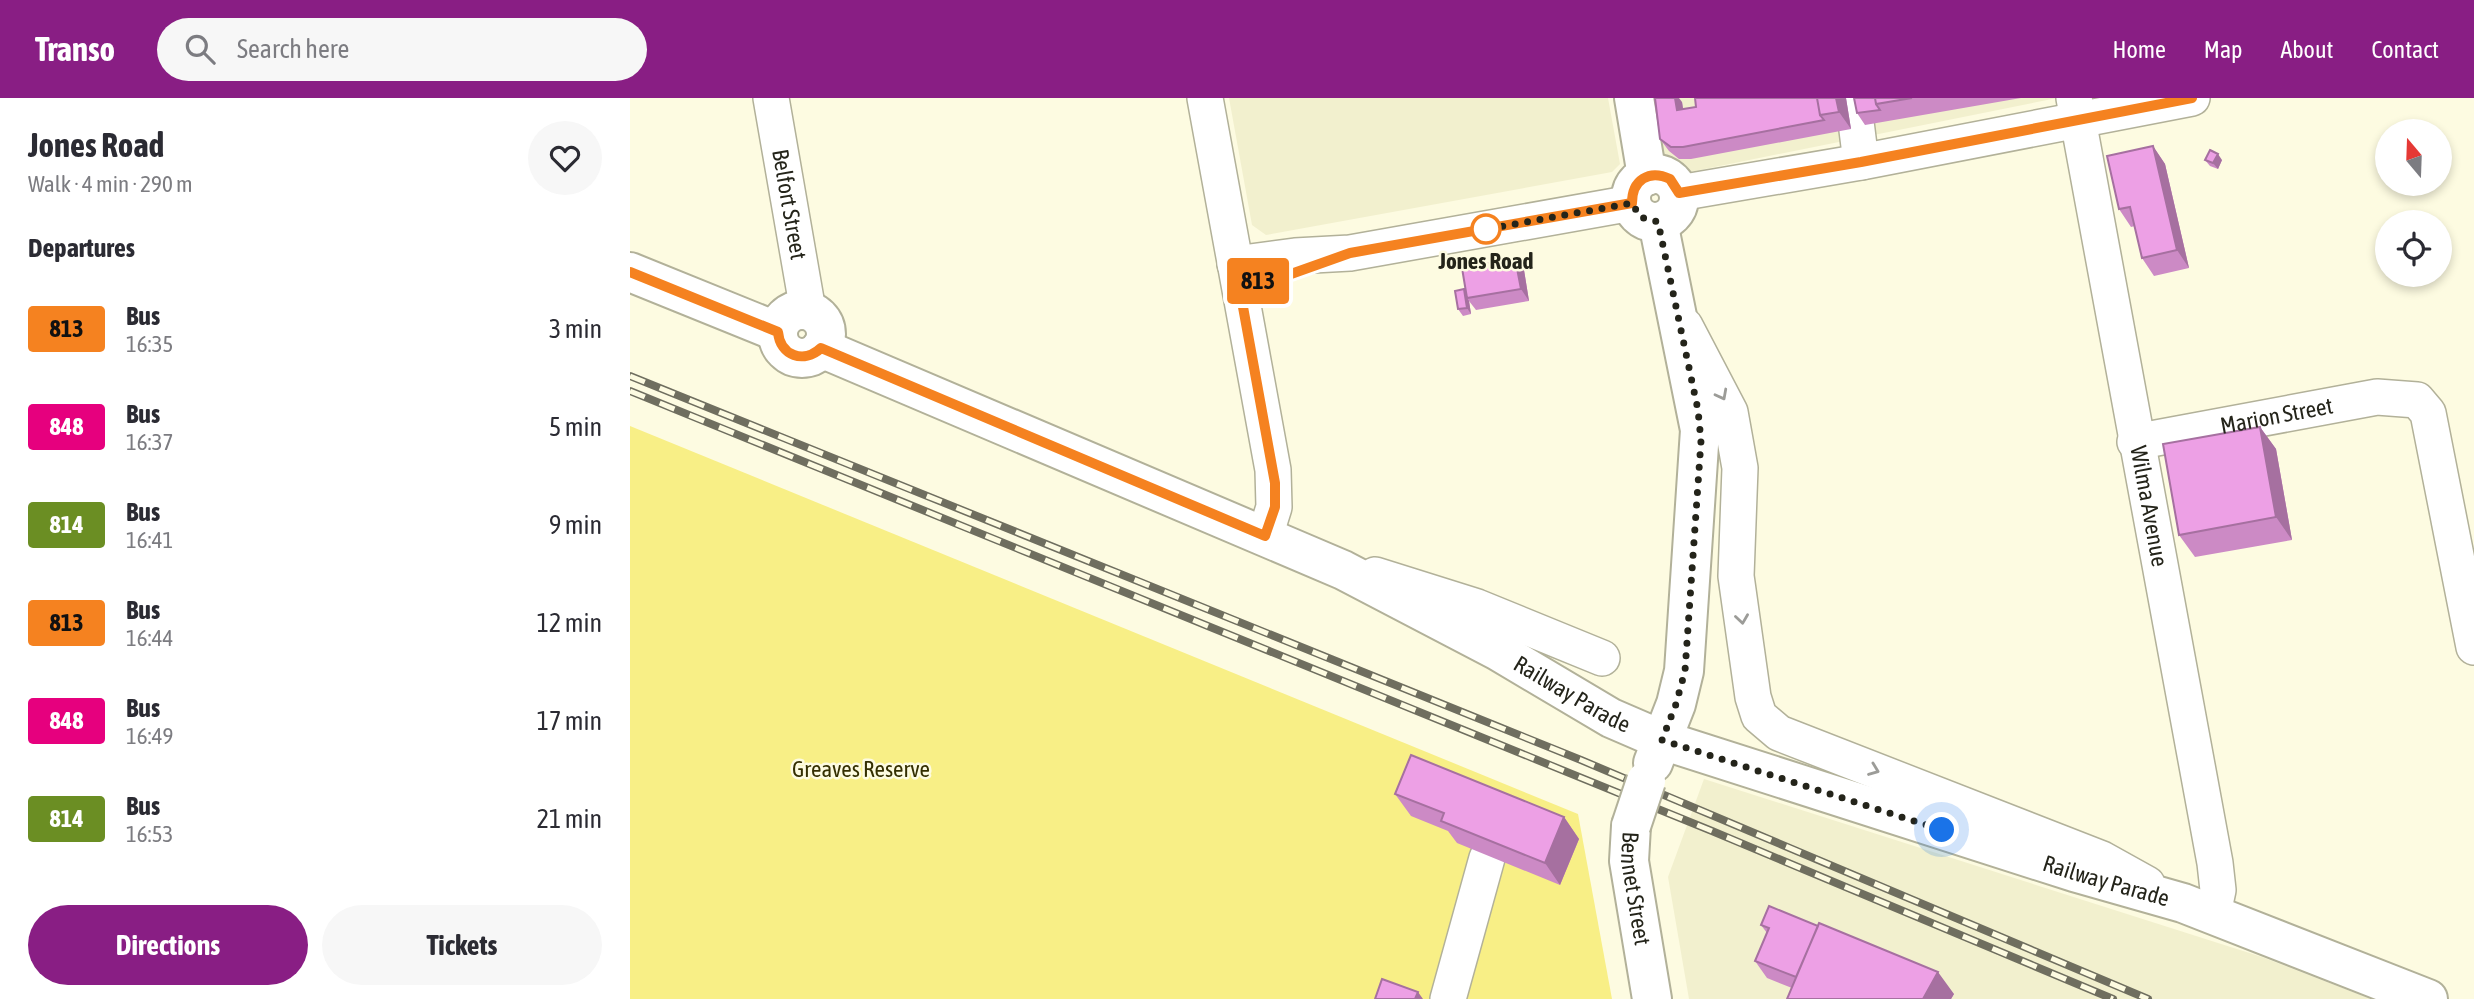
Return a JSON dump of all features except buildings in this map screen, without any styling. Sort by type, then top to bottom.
[{"type":"main road","points":[[1634,98],[1698,410],[1700,447],[1685,671],[1662,740]]},
{"type":"main road","points":[[630,272],[778,332]]},
{"type":"main road","points":[[808,310],[816,314],[825,326],[826,334],[821,348],[808,356],[794,356],[782,347],[778,332],[788,314],[808,310]]},
{"type":"main road","name":"Railway Parade","points":[[821,348],[1314,557],[1410,602],[1611,718],[1662,740],[2198,909],[2428,999]]},
{"type":"main road","name":"Bennet Street","points":[[1652,999],[1629,861],[1630,826],[1662,740]]},
{"type":"street","name":"Belfort Street","points":[[771,98],[808,310]]},
{"type":"street","points":[[1205,98],[1275,483],[1275,507],[1265,536]]},
{"type":"street","points":[[1853,98],[1861,162]]},
{"type":"street","points":[[1237,274],[1291,274],[1350,253],[1861,162],[2076,108],[2192,98]]},
{"type":"street","name":"Wilma Avenue","points":[[2076,108],[2135,442],[2215,863],[2218,890],[2198,909]]},
{"type":"street","points":[[1678,313],[1730,412],[1740,468],[1736,576],[1753,697],[1762,720],[1779,733],[2102,859],[2198,909]]},
{"type":"street","name":"Marion Street","points":[[2135,442],[2377,397],[2417,400],[2428,413],[2474,647]]},
{"type":"street","points":[[1314,557],[1449,597],[1602,658]]},
{"type":"street","points":[[1448,999],[1487,858]]},
{"type":"shaded area","points":[[1229,98],[1608,98],[1620,164],[1612,172],[1266,235],[1252,225]]},
{"type":"shaded area","points":[[1653,98],[2057,98],[1690,172],[1665,166]]},
{"type":"shaded area","points":[[1704,779],[2262,957],[2371,999],[1689,999],[1668,877]]},
{"type":"green space","name":"Greaves Reserve","points":[[630,426],[1578,814],[1612,999],[630,999]]},
{"type":"railway","points":[[630,376],[1581,760],[2148,999]]},
{"type":"railway","points":[[630,391],[1712,831],[2113,999]]},
{"type":"bus line","name":"813","points":[[630,272],[778,332],[782,347],[794,356],[815,354],[821,348],[1265,536],[1275,507],[1275,483],[1239,285],[1291,274],[1350,253],[1632,203],[1632,194],[1640,179],[1654,174],[1670,179],[1679,193],[1861,162],[2192,98]]},
{"type":"place","name":"Jones Road","points":[[1486,229]]},
{"type":"route","points":[[1486,229],[1482,230],[1632,203],[1640,217],[1658,222],[1698,410],[1701,441],[1685,671],[1662,740],[1942,830]]}]
